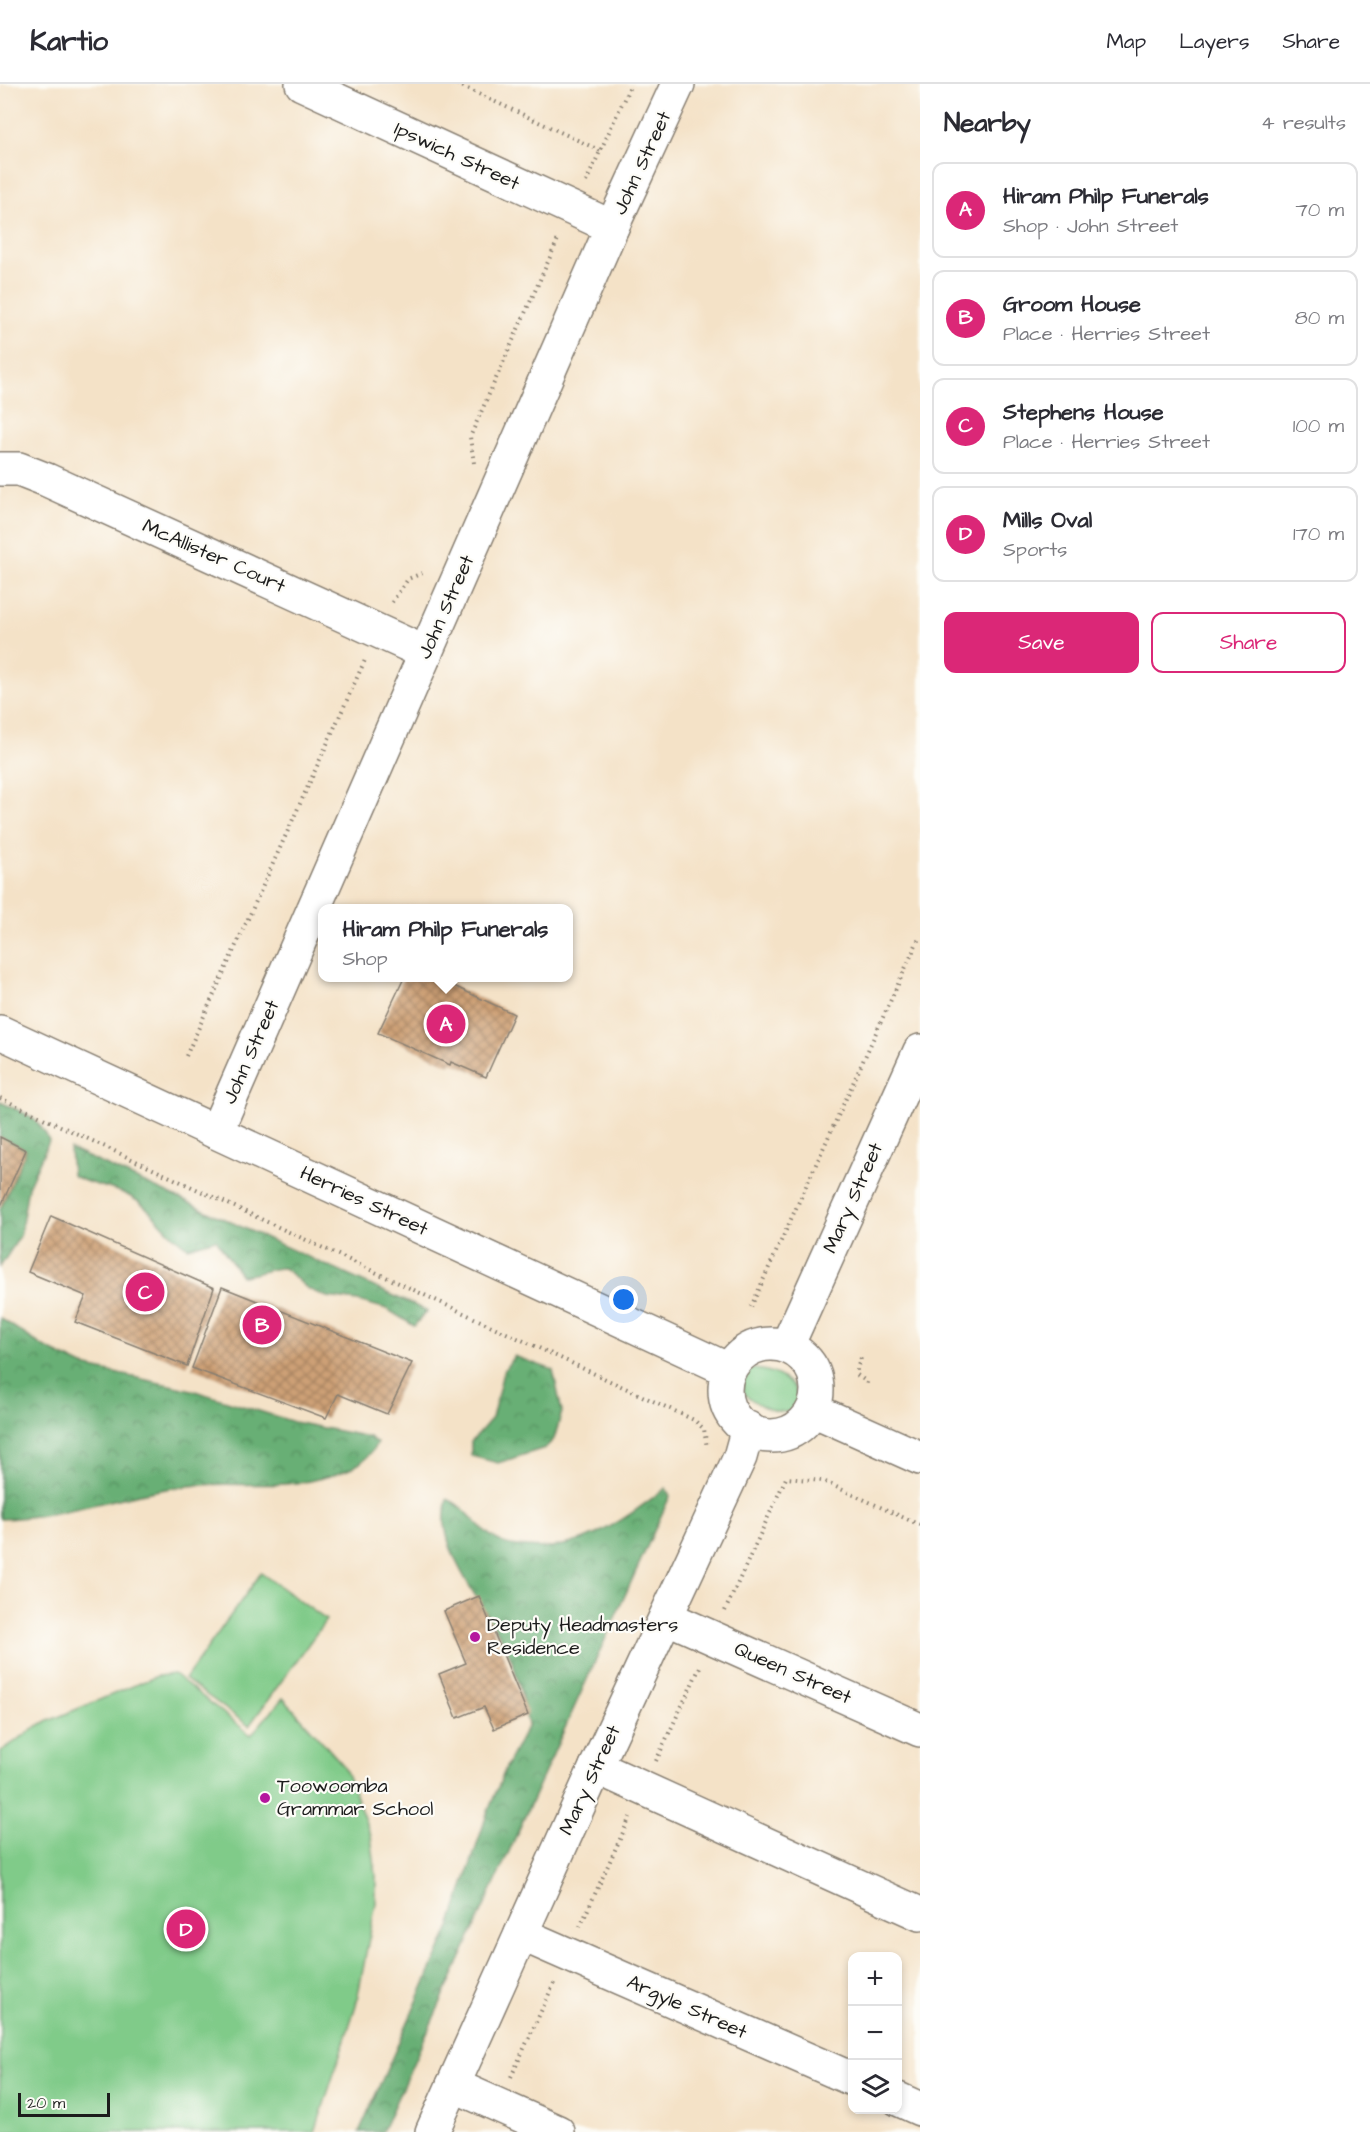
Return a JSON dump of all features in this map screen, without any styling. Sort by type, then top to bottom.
[{"type":"street","name":"Ipswich Street","points":[[302,84],[612,227]]},
{"type":"street","name":"John Street","points":[[216,1132],[612,227],[678,84]]},
{"type":"street","name":"McAllister Court","points":[[0,469],[19,469],[47,480],[426,653]]},
{"type":"street","name":"Herries Street","points":[[0,1032],[729,1370]]},
{"type":"street","name":"Mary Street","points":[[787,1346],[920,1051]]},
{"type":"street","points":[[759,1344],[787,1346],[805,1359],[816,1378],[816,1400],[813,1410],[806,1421],[783,1434],[767,1435],[748,1428],[735,1420],[728,1409],[724,1389],[729,1370],[736,1358],[759,1344]]},
{"type":"street","points":[[813,1410],[920,1458]]},
{"type":"street","name":"Mary Street","points":[[432,2132],[596,1767],[740,1457],[748,1428]]},
{"type":"street","name":"Queen Street","points":[[666,1617],[920,1730]]},
{"type":"street","points":[[596,1767],[920,1914]]},
{"type":"street","name":"Argyle Street","points":[[521,1934],[848,2077]]},
{"type":"street","points":[[453,2085],[558,2132]]},
{"type":"street","points":[[902,2101],[920,2109]]},
{"type":"path","points":[[457,84],[601,151]]},
{"type":"path","points":[[474,470],[470,437],[631,84]]},
{"type":"path","points":[[186,1056],[393,598],[408,579],[430,570]]},
{"type":"path","points":[[751,1307],[920,936]]},
{"type":"path","points":[[0,1098],[694,1420],[704,1429],[708,1444]]},
{"type":"path","points":[[861,1358],[857,1375],[867,1382],[866,1387]]},
{"type":"path","points":[[786,1478],[823,1481],[920,1525]]},
{"type":"green space","points":[[0,1102],[23,1112],[35,1121],[49,1141],[28,1187],[20,1236],[0,1267],[0,1210],[26,1150],[0,1137]]},
{"type":"green space","points":[[70,1149],[427,1311],[414,1326],[387,1309],[358,1301],[327,1297],[308,1289],[284,1268],[241,1276],[216,1239],[188,1247],[172,1235],[138,1201],[72,1175]]},
{"type":"green space","points":[[0,1318],[44,1347],[83,1366],[192,1390],[294,1422],[369,1437],[377,1443],[366,1458],[352,1468],[318,1479],[273,1485],[214,1484],[174,1488],[50,1514],[0,1519]]},
{"type":"green space","points":[[514,1356],[553,1370],[562,1412],[554,1439],[545,1448],[498,1463],[471,1456],[471,1442],[492,1418],[503,1372]]},
{"type":"green space","points":[[750,1369],[773,1373],[791,1385],[799,1398],[792,1411],[779,1412],[761,1406],[745,1395],[741,1382]]},
{"type":"green space","points":[[666,1488],[670,1496],[382,2132],[359,2132],[450,1927],[487,1814],[507,1765],[528,1725],[511,1658],[466,1581],[448,1540],[445,1519],[447,1499],[461,1507],[483,1530],[499,1541],[527,1547],[547,1547],[566,1545],[601,1531],[618,1522]]},
{"type":"green space","points":[[261,1573],[326,1620],[249,1726],[185,1679]]},
{"type":"green space","points":[[174,1674],[251,1735],[283,1698],[344,1766],[371,1836],[376,1875],[376,1903],[356,2005],[315,2132],[0,2132],[0,1752],[41,1724],[157,1676]]},
{"type":"building","points":[[402,982],[446,982],[514,1014],[486,1077],[451,1062],[450,1065],[378,1033]]},
{"type":"building","points":[[0,1137],[26,1150],[0,1208]]},
{"type":"building","points":[[51,1216],[214,1288],[187,1366],[75,1322],[86,1296],[28,1272]]},
{"type":"building","points":[[222,1287],[412,1363],[387,1414],[338,1394],[326,1418],[192,1368]]},
{"type":"building","name":"Deputy Headmasters Residence","points":[[479,1596],[528,1715],[494,1729],[484,1707],[457,1718],[439,1674],[466,1663],[444,1611]]},
{"type":"place","name":"Hiram Philp Funerals","points":[[446,1024]]},
{"type":"place","name":"Stephens House","points":[[145,1292]]},
{"type":"place","name":"Groom House","points":[[262,1325]]},
{"type":"place","name":"Deputy Headmasters Residence","points":[[475,1637]]},
{"type":"place","name":"Toowoomba Grammar School","points":[[265,1798]]},
{"type":"place","name":"Mills Oval","points":[[186,1929]]}]
